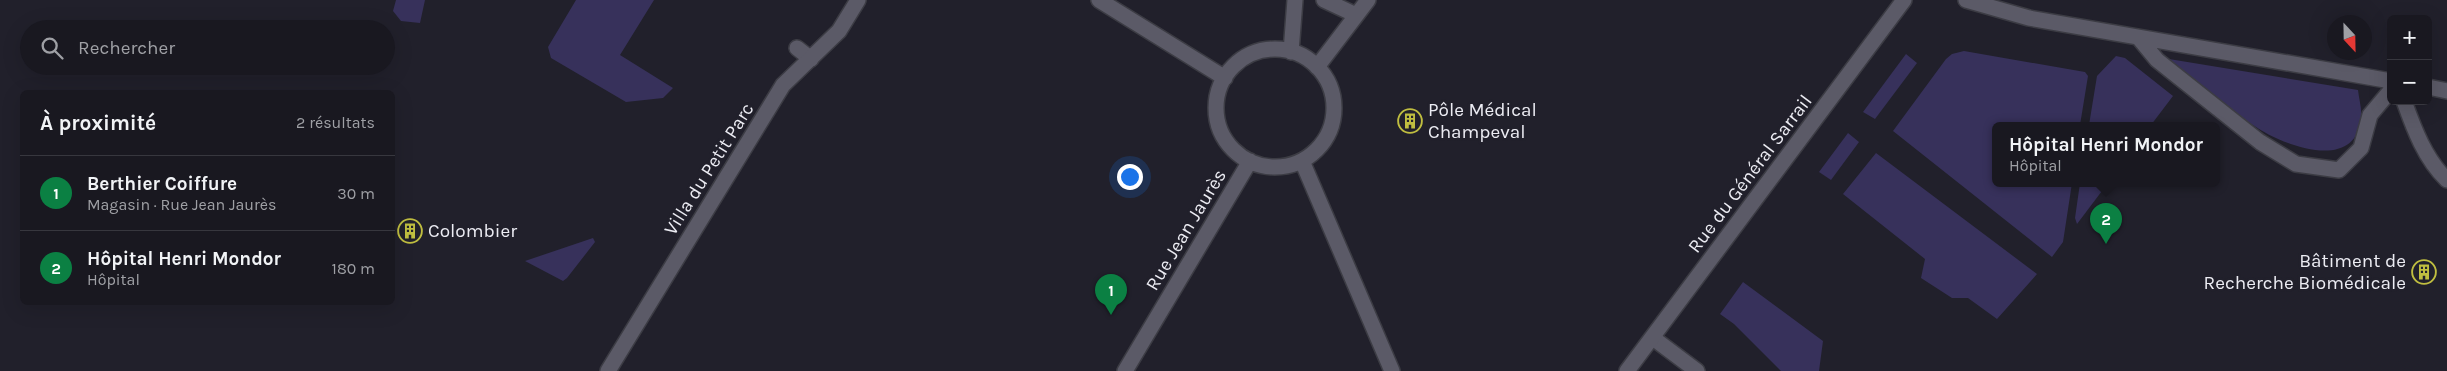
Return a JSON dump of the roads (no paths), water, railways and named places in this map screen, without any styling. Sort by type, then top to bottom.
[{"type":"street","name":"Villa du Petit Parc","points":[[608,371],[784,85],[839,31],[858,0]]},
{"type":"street","points":[[1099,0],[1225,78]]},
{"type":"street","points":[[1291,52],[1295,0]]},
{"type":"street","points":[[1324,0],[1356,15]]},
{"type":"street","points":[[1317,67],[1368,0]]},
{"type":"street","name":"Rue du Général Sarrail","points":[[1627,371],[1904,0]]},
{"type":"street","points":[[1966,0],[2029,18],[2387,80]]},
{"type":"street","points":[[2138,37],[2164,66],[2260,142],[2296,164],[2339,170],[2361,148],[2370,115],[2387,95]]},
{"type":"street","points":[[797,48],[811,59]]},
{"type":"street","points":[[1272,50],[1291,52],[1305,57],[1317,67],[1328,82],[1334,99],[1334,118],[1328,135],[1317,150],[1302,161],[1287,166],[1271,167],[1250,161],[1239,155],[1227,143],[1219,128],[1216,110],[1218,93],[1225,78],[1238,63],[1254,53],[1272,50]]},
{"type":"street","points":[[2432,88],[2447,90]]},
{"type":"street","points":[[2405,105],[2416,134],[2438,172],[2447,180]]},
{"type":"street","name":"Rue Jean Jaurès","points":[[1124,371],[1250,161]]},
{"type":"street","points":[[1302,161],[1392,371]]},
{"type":"street","points":[[1653,338],[1697,371]]},
{"type":"place","name":"Pôle Médical Champeval","points":[[1410,121]]},
{"type":"place","name":"Colombier","points":[[410,231]]},
{"type":"place","name":"Hôpital Henri Mondor","points":[[2106,244]]},
{"type":"place","name":"Bâtiment de Recherche Biomédicale","points":[[2424,272]]},
{"type":"place","name":"Berthier Coiffure","points":[[1111,315]]}]
